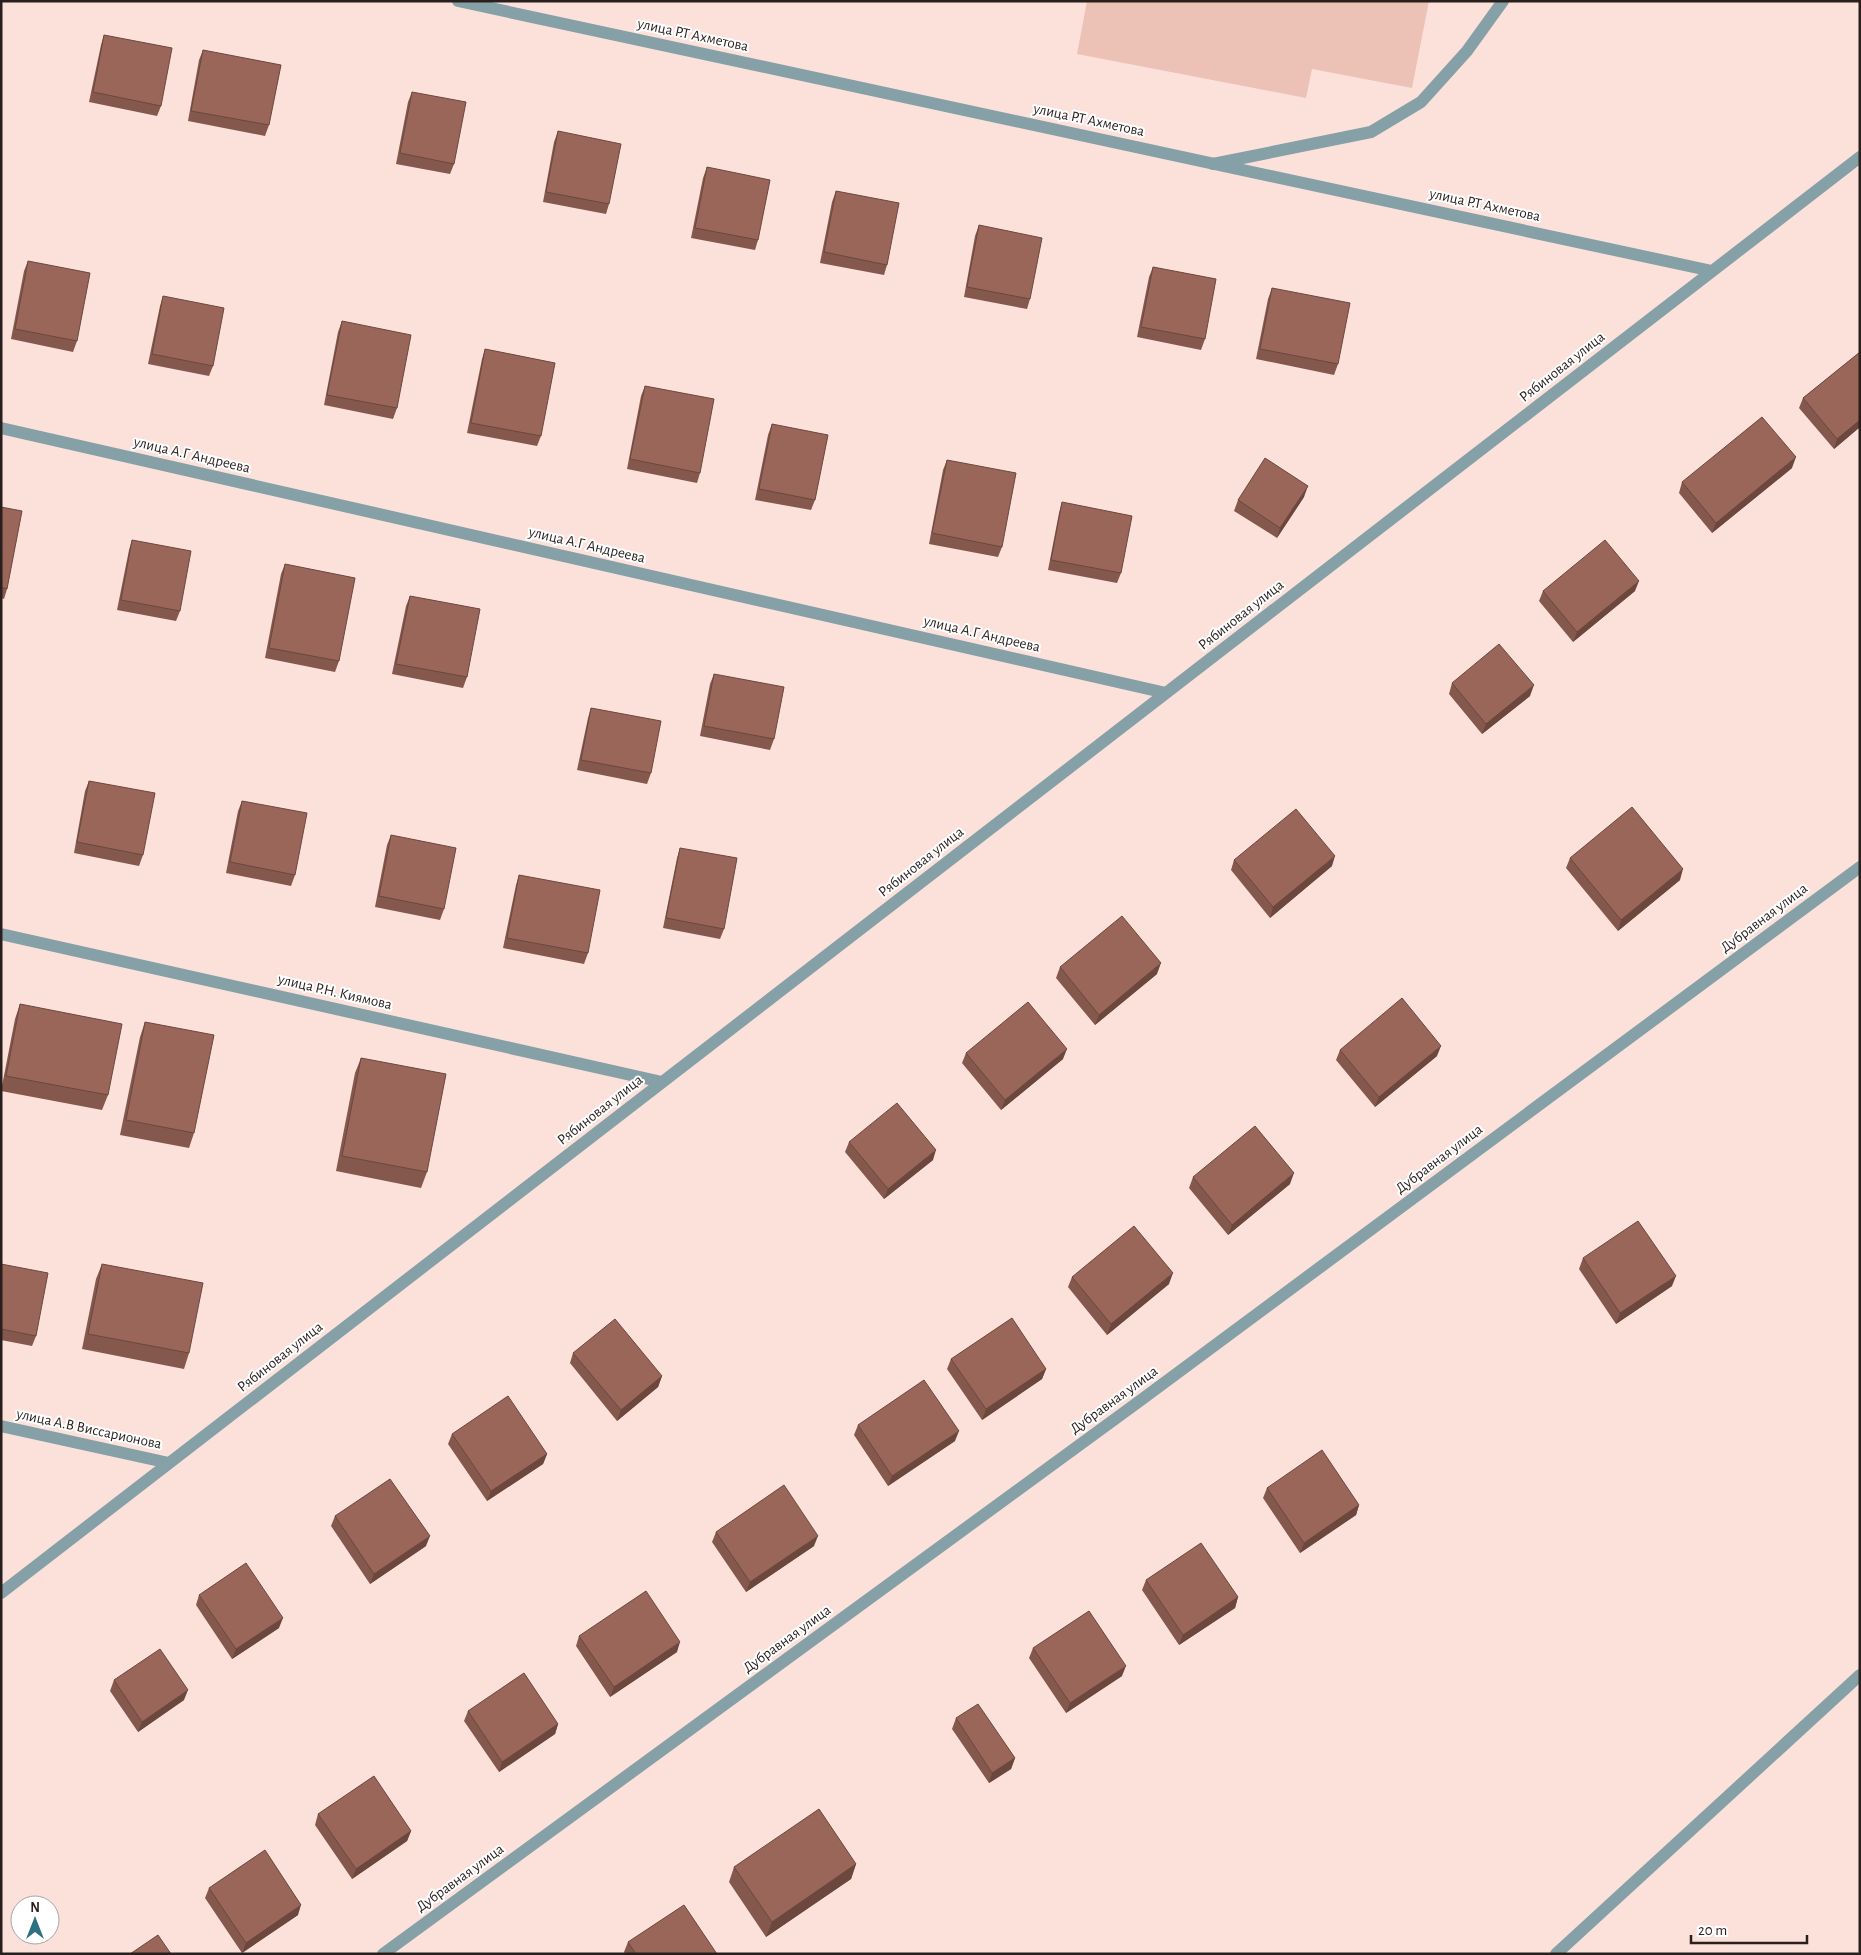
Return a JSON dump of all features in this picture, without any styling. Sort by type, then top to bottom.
[{"type":"street","name":"улица Р.Т Ахметова","points":[[458,1],[1712,271]]},
{"type":"street","points":[[1213,164],[1371,132],[1421,102],[1467,51],[1504,1]]},
{"type":"street","name":"Рябиновая улица","points":[[1,1593],[1860,157]]},
{"type":"street","name":"улица А.Г Андреева","points":[[1,428],[1166,693]]},
{"type":"street","name":"Дубравная улица","points":[[383,1954],[1141,1400],[1860,867]]},
{"type":"street","name":"улица Р.Н. Киямова","points":[[1,934],[662,1082]]},
{"type":"street","name":"улица А.В Виссарионова","points":[[1,1426],[169,1463]]},
{"type":"street","points":[[1556,1954],[1860,1675]]},
{"type":"shaded area","points":[[1087,1],[1429,1],[1412,88],[1312,69],[1306,98],[1077,54]]},
{"type":"building","points":[[104,35],[172,48],[161,106],[93,92]]},
{"type":"building","points":[[203,50],[281,65],[269,125],[191,111]]},
{"type":"building","points":[[412,92],[466,102],[454,164],[400,153]]},
{"type":"building","points":[[558,131],[621,144],[609,204],[546,192]]},
{"type":"building","points":[[707,167],[770,180],[758,240],[695,228]]},
{"type":"building","points":[[836,191],[899,203],[887,265],[824,252]]},
{"type":"building","points":[[979,225],[1042,238],[1030,299],[967,287]]},
{"type":"building","points":[[28,261],[90,273],[77,341],[15,329]]},
{"type":"building","points":[[1153,267],[1216,279],[1205,339],[1141,327]]},
{"type":"building","points":[[1272,288],[1350,303],[1338,364],[1260,349]]},
{"type":"building","points":[[163,296],[224,308],[213,366],[152,354]]},
{"type":"building","points":[[342,321],[411,335],[397,408],[327,395]]},
{"type":"building","points":[[485,349],[555,363],[541,436],[471,423]]},
{"type":"building","points":[[1860,352],[1860,420],[1837,439],[1803,398]]},
{"type":"building","points":[[645,386],[714,399],[700,473],[630,459]]},
{"type":"building","points":[[1762,417],[1796,457],[1716,523],[1682,482]]},
{"type":"building","points":[[772,424],[828,435],[815,500],[759,489]]},
{"type":"building","points":[[1265,458],[1308,486],[1280,528],[1238,500]]},
{"type":"building","points":[[947,460],[1016,473],[1002,547],[932,533]]},
{"type":"building","points":[[1062,502],[1132,516],[1121,573],[1051,560]]},
{"type":"building","points":[[1,507],[22,511],[7,589],[1,587]]},
{"type":"building","points":[[132,540],[191,551],[180,611],[121,600]]},
{"type":"building","points":[[1605,540],[1639,581],[1577,632],[1543,591]]},
{"type":"building","points":[[285,564],[355,578],[339,661],[269,648]]},
{"type":"building","points":[[410,596],[480,609],[467,677],[396,664]]},
{"type":"building","points":[[1499,644],[1534,685],[1486,724],[1452,683]]},
{"type":"building","points":[[714,674],[784,687],[774,739],[704,726]]},
{"type":"building","points":[[591,708],[661,721],[651,773],[581,760]]},
{"type":"building","points":[[89,781],[155,793],[143,855],[77,842]]},
{"type":"building","points":[[242,801],[307,813],[295,875],[230,862]]},
{"type":"building","points":[[1632,807],[1683,869],[1621,920],[1570,858]]},
{"type":"building","points":[[1296,809],[1335,856],[1273,907],[1234,860]]},
{"type":"building","points":[[391,835],[456,848],[444,909],[379,896]]},
{"type":"building","points":[[680,848],[737,858],[724,929],[666,918]]},
{"type":"building","points":[[519,875],[600,890],[588,953],[507,938]]},
{"type":"building","points":[[1122,916],[1161,963],[1099,1015],[1060,967]]},
{"type":"building","points":[[1402,998],[1441,1046],[1379,1097],[1340,1050]]},
{"type":"building","points":[[1028,1002],[1067,1049],[1005,1100],[966,1053]]},
{"type":"building","points":[[20,1004],[122,1024],[108,1095],[6,1076]]},
{"type":"building","points":[[145,1022],[214,1035],[194,1133],[126,1120]]},
{"type":"building","points":[[361,1058],[446,1074],[427,1172],[342,1156]]},
{"type":"building","points":[[897,1103],[936,1150],[888,1189],[849,1142]]},
{"type":"building","points":[[1255,1126],[1294,1173],[1232,1225],[1193,1177]]},
{"type":"building","points":[[1638,1221],[1676,1276],[1620,1313],[1583,1258]]},
{"type":"building","points":[[1134,1226],[1173,1273],[1111,1324],[1072,1277]]},
{"type":"building","points":[[1,1264],[48,1273],[36,1336],[1,1329]]},
{"type":"building","points":[[102,1264],[203,1283],[189,1353],[88,1334]]},
{"type":"building","points":[[1012,1318],[1046,1369],[986,1409],[951,1359]]},
{"type":"building","points":[[615,1319],[662,1376],[621,1410],[573,1353]]},
{"type":"building","points":[[924,1380],[959,1431],[892,1476],[858,1425]]},
{"type":"building","points":[[508,1396],[547,1454],[491,1491],[452,1434]]},
{"type":"building","points":[[1322,1450],[1359,1505],[1304,1543],[1267,1488]]},
{"type":"building","points":[[390,1479],[430,1536],[374,1574],[335,1516]]},
{"type":"building","points":[[784,1485],[818,1536],[750,1582],[716,1532]]},
{"type":"building","points":[[1201,1543],[1238,1597],[1183,1635],[1146,1580]]},
{"type":"building","points":[[246,1563],[283,1618],[236,1649],[199,1595]]},
{"type":"building","points":[[646,1591],[680,1642],[614,1687],[579,1636]]},
{"type":"building","points":[[1089,1611],[1126,1666],[1070,1703],[1033,1648]]},
{"type":"building","points":[[160,1649],[188,1690],[142,1722],[114,1680]]},
{"type":"building","points":[[524,1673],[558,1724],[502,1762],[468,1711]]},
{"type":"building","points":[[978,1704],[1015,1758],[992,1773],[956,1718]]},
{"type":"building","points":[[374,1776],[411,1831],[356,1869],[318,1814]]},
{"type":"building","points":[[819,1809],[856,1864],[772,1922],[734,1867]]},
{"type":"building","points":[[265,1850],[301,1905],[246,1943],[209,1888]]},
{"type":"building","points":[[684,1905],[717,1954],[636,1954],[628,1942]]},
{"type":"building","points":[[158,1935],[171,1954],[130,1954]]}]
